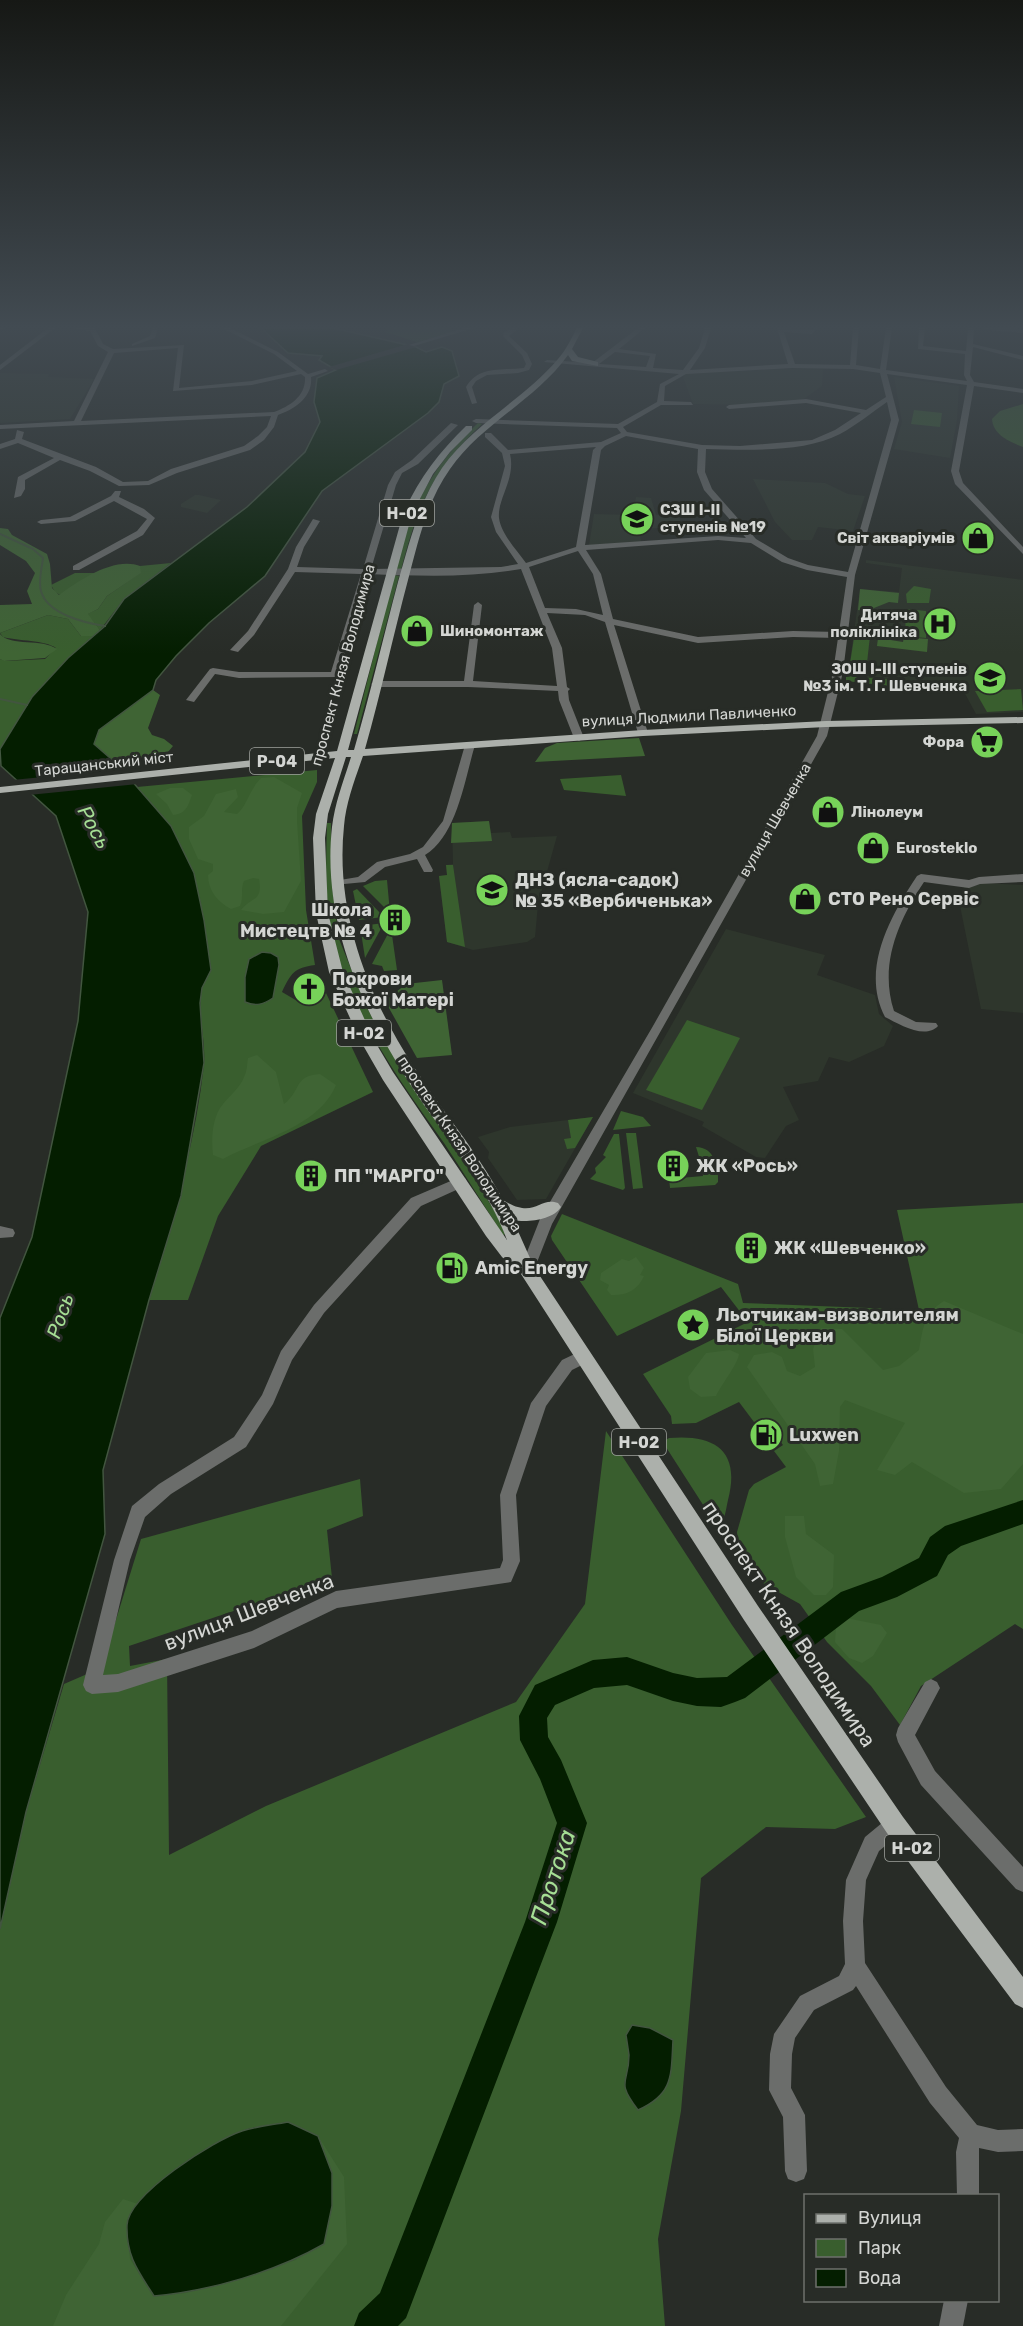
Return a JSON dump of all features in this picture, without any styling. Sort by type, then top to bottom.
[{"type":"main road","name":"проспект Князя Володимира","points":[[461,437],[434,465],[415,496],[407,515],[342,754],[322,814],[319,838],[320,885],[327,941],[345,993],[367,1040],[388,1076],[492,1232],[527,1270],[751,1613],[895,1825],[1023,1996]]},
{"type":"main road","name":"проспект Князя Володимира","points":[[474,437],[446,468],[427,499],[412,543],[358,753],[339,812],[338,883],[343,924],[371,1003],[408,1069],[497,1203],[516,1237],[527,1270]]},
{"type":"main road","name":"вулиця Людмили Павличенко","points":[[358,753],[643,733],[826,724],[1023,720]]},
{"type":"main road","name":"Р-04","points":[[342,754],[358,753]]},
{"type":"main road","name":"Таращанський міст","points":[[0,790],[342,754]]},
{"type":"main road","points":[[497,1203],[509,1213],[521,1216],[531,1216],[554,1208]]},
{"type":"street","points":[[0,447],[18,440],[59,458],[100,471],[122,484],[152,482],[174,471],[247,448],[262,437]]},
{"type":"street","points":[[191,700],[213,671],[249,675],[335,675],[392,485],[399,472],[415,462],[442,437]]},
{"type":"street","points":[[490,437],[506,452],[509,466],[495,517],[500,532],[524,566],[557,648],[565,689],[564,700],[579,738]]},
{"type":"street","points":[[506,452],[602,444],[619,437]]},
{"type":"street","points":[[640,437],[702,447],[740,448],[813,442],[827,437]]},
{"type":"street","name":"вулиця Шевченка","points":[[527,1270],[545,1222],[693,968],[813,753],[826,724],[838,672],[851,575],[890,437]]},
{"type":"street","points":[[962,437],[956,479],[1023,552]]},
{"type":"street","points":[[580,548],[597,450],[602,444]]},
{"type":"street","points":[[702,447],[701,472],[708,490],[753,541],[785,560],[807,567],[851,575]]},
{"type":"street","points":[[17,496],[21,489],[21,479],[59,458]]},
{"type":"street","points":[[41,522],[68,520],[114,498],[122,484]]},
{"type":"street","points":[[76,568],[140,533],[151,518],[141,510],[114,498]]},
{"type":"street","points":[[236,650],[251,633],[292,568],[300,547],[316,521]]},
{"type":"street","points":[[292,568],[405,573],[501,570],[524,566],[580,548],[718,538],[753,541]]},
{"type":"street","points":[[580,548],[588,555],[605,597],[609,621],[643,733]]},
{"type":"street","points":[[468,684],[478,605]]},
{"type":"street","points":[[541,611],[599,615],[609,621],[698,640],[793,634],[842,635]]},
{"type":"street","points":[[376,684],[468,684],[565,689]]},
{"type":"street","points":[[338,883],[361,880],[381,864],[419,854],[434,842],[448,821],[470,745]]},
{"type":"street","points":[[419,854],[428,870]]},
{"type":"street","points":[[932,1026],[914,1026],[889,1014],[881,986],[882,964],[887,945],[913,890],[921,878],[969,884],[979,880],[1023,878]]},
{"type":"street","name":"вулиця Шевченка","points":[[460,1182],[416,1202],[319,1309],[286,1356],[268,1399],[240,1442],[165,1489],[138,1512],[122,1560],[92,1684],[118,1683],[254,1639],[336,1600],[505,1576],[512,1561],[508,1495],[539,1403],[567,1365],[583,1357]]},
{"type":"street","points":[[931,1688],[905,1735],[928,1778],[1023,1881]]},
{"type":"street","points":[[895,1825],[872,1844],[856,1880],[853,1922],[855,1966],[938,2095],[971,2134],[998,2141],[1023,2140]]},
{"type":"street","points":[[796,2171],[794,2115],[780,2090],[781,2054],[785,2034],[807,2003],[846,1983],[855,1966]]},
{"type":"street","points":[[968,2194],[967,2152],[971,2134]]},
{"type":"street","points":[[951,2326],[956,2302]]},
{"type":"shaded area","points":[[898,437],[954,437],[950,458],[894,449]]},
{"type":"shaded area","points":[[753,479],[825,483],[848,494],[865,496],[853,531],[818,527],[812,540],[792,540],[775,522]]},
{"type":"shaded area","points":[[195,495],[221,500],[207,513],[181,507],[181,504]]},
{"type":"shaded area","name":"СЗШ I-II ступенів №19","points":[[636,497],[651,498],[656,515],[679,516],[681,523],[660,524],[660,528],[639,529],[641,542],[589,545],[594,514],[633,515]]},
{"type":"shaded area","points":[[0,528],[8,529],[12,535],[47,554],[52,588],[59,595],[98,571],[120,564],[140,566],[141,573],[107,596],[98,609],[88,614],[100,630],[93,636],[81,636],[68,619],[48,615],[0,633],[0,605],[32,604],[27,591],[35,573],[26,561],[0,545]]},
{"type":"shaded area","name":"Дитяча поліклініка","points":[[866,560],[1023,580],[1023,712],[976,714],[962,688],[903,688],[846,681],[860,589],[899,592],[902,568],[866,563]]},
{"type":"shaded area","points":[[860,589],[899,593],[898,603],[889,602],[874,608],[873,612],[858,610]]},
{"type":"shaded area","points":[[0,634],[11,640],[43,644],[57,649],[45,658],[4,661],[0,659]]},
{"type":"shaded area","points":[[904,637],[928,639],[927,652],[877,646],[878,638],[903,642]]},
{"type":"shaded area","points":[[153,690],[160,695],[148,728],[152,735],[164,739],[173,746],[168,752],[147,755],[121,768],[94,744],[99,730]]},
{"type":"shaded area","points":[[639,738],[645,756],[535,762],[545,748],[557,743]]},
{"type":"shaded area","points":[[274,777],[302,793],[297,808],[301,881],[284,912],[263,914],[241,910],[258,895],[259,879],[253,878],[244,881],[240,906],[231,909],[222,903],[212,891],[208,875],[213,871],[213,864],[198,859],[189,839],[189,827],[204,816],[216,794],[236,789],[238,797],[224,812],[237,814],[261,778]]},
{"type":"shaded area","points":[[170,788],[183,788],[192,795],[186,809],[181,813],[173,815],[167,804],[156,794]]},
{"type":"shaded area","name":"ДНЗ (ясла-садок) № 35 «Вербиченька»","points":[[489,821],[491,833],[510,832],[512,838],[557,836],[538,904],[535,937],[527,942],[473,950],[447,942],[439,876],[447,875],[446,865],[453,864],[452,823]]},
{"type":"shaded area","points":[[489,821],[492,841],[451,843],[452,823]]},
{"type":"shaded area","points":[[982,883],[1023,885],[1023,1013],[981,1009],[959,901],[965,885]]},
{"type":"shaded area","points":[[726,929],[825,955],[817,975],[875,995],[879,1014],[893,1026],[884,1046],[849,1062],[829,1057],[818,1081],[783,1087],[799,1120],[786,1126],[765,1158],[756,1157],[702,1126],[704,1122],[633,1093]]},
{"type":"shaded area","points":[[442,980],[452,1055],[417,1058],[385,1001],[406,984]]},
{"type":"shaded area","points":[[257,1055],[276,1072],[284,1104],[290,1099],[301,1081],[311,1075],[320,1074],[336,1085],[328,1099],[303,1122],[223,1159],[213,1155],[214,1122],[219,1109],[242,1081],[246,1073],[248,1058]]},
{"type":"shaded area","points":[[593,1117],[546,1199],[517,1200],[488,1158],[489,1152],[478,1137],[510,1127]]},
{"type":"shaded area","points":[[636,1257],[644,1268],[640,1275],[644,1276],[641,1281],[631,1291],[611,1295],[607,1290],[609,1285],[600,1280],[601,1273],[622,1259],[629,1261]]},
{"type":"shaded area","points":[[944,1301],[1023,1334],[1023,1464],[1001,1489],[964,1493],[912,1462],[895,1475],[877,1470],[905,1423],[845,1400],[840,1407],[839,1451],[833,1484],[820,1486],[815,1464],[747,1367],[754,1355],[772,1352],[782,1357],[787,1371],[800,1376],[815,1367],[813,1349],[821,1328],[842,1329],[883,1370],[899,1366],[919,1350],[928,1316]]},
{"type":"shaded area","points":[[730,1350],[739,1354],[738,1358],[716,1396],[701,1397],[690,1389],[688,1377],[706,1353]]},
{"type":"shaded area","points":[[785,1516],[804,1516],[806,1534],[834,1555],[833,1587],[826,1595],[814,1595],[796,1577],[785,1537]]},
{"type":"shaded area","points":[[841,1617],[881,1625],[887,1633],[873,1656],[862,1663],[849,1658],[835,1642],[836,1626]]},
{"type":"shaded area","points":[[318,2136],[344,2177],[347,2244],[281,2326],[53,2326],[66,2295],[99,2244],[105,2222],[123,2199],[138,2204],[127,2222],[130,2259],[153,2296],[186,2293],[296,2260],[332,2173]]},
{"type":"green space","points":[[464,437],[469,437],[429,490],[414,526],[401,570],[395,570],[409,526],[424,490],[446,457]]},
{"type":"green space","points":[[1003,437],[1023,437],[1023,447]]},
{"type":"green space","points":[[171,563],[124,599],[100,630],[87,614],[98,609],[107,596],[140,573],[140,566]]},
{"type":"green space","points":[[75,573],[96,573],[60,595],[55,592],[51,585]]},
{"type":"green space","points":[[394,575],[399,576],[357,734],[354,734]]},
{"type":"green space","points":[[914,586],[931,589],[929,603],[907,603],[906,594]]},
{"type":"green space","points":[[906,609],[926,611],[926,638],[905,636]]},
{"type":"green space","points":[[48,615],[68,619],[81,636],[93,636],[68,658],[32,697],[0,749],[0,659],[5,661],[45,659],[56,648],[45,643],[3,637],[0,633]]},
{"type":"green space","points":[[856,625],[871,627],[866,672],[849,670]]},
{"type":"green space","points":[[846,676],[908,681],[909,688],[846,681]]},
{"type":"green space","points":[[1021,689],[1023,710],[987,712],[975,691]]},
{"type":"green space","points":[[317,770],[317,782],[302,816],[306,910],[315,965],[294,972],[282,992],[304,1005],[314,1005],[326,993],[373,1092],[261,1146],[218,1216],[188,1300],[149,1300],[189,1154],[200,1095],[204,1055],[200,1008],[202,988],[137,787]]},
{"type":"green space","points":[[621,775],[626,796],[564,790],[560,779]]},
{"type":"green space","points":[[327,823],[331,823],[332,887],[339,939],[366,1006],[402,1072],[452,1142],[508,1233],[503,1235],[395,1072],[365,1022],[353,995],[342,969],[331,926],[326,882]]},
{"type":"green space","points":[[446,865],[453,865],[465,947],[447,942],[439,876],[447,875]]},
{"type":"green space","points":[[387,880],[390,913],[363,886],[375,881]]},
{"type":"green space","points":[[357,889],[383,917],[359,920],[353,891]]},
{"type":"green space","points":[[384,923],[365,958],[360,926]]},
{"type":"green space","points":[[391,928],[397,970],[384,971],[382,966],[372,964]]},
{"type":"green space","points":[[687,1020],[740,1038],[702,1110],[646,1090]]},
{"type":"green space","points":[[621,1111],[643,1117],[651,1126],[613,1130]]},
{"type":"green space","points":[[593,1117],[575,1148],[567,1149],[564,1139],[571,1138],[568,1120]]},
{"type":"green space","points":[[626,1133],[636,1133],[643,1188],[633,1189]]},
{"type":"green space","points":[[614,1134],[619,1134],[625,1188],[623,1190],[590,1179],[596,1173],[595,1168],[606,1157],[603,1155]]},
{"type":"green space","points":[[696,1147],[707,1150],[711,1154],[718,1170],[718,1182],[715,1185],[670,1188],[669,1179],[703,1176]]},
{"type":"green space","points":[[1023,1203],[1023,1629],[1015,1624],[921,1686],[900,1725],[871,1686],[827,1642],[800,1604],[764,1584],[738,1543],[737,1532],[749,1490],[754,1484],[786,1467],[774,1451],[783,1445],[763,1418],[754,1422],[739,1402],[696,1423],[672,1424],[671,1416],[643,1374],[748,1322],[721,1287],[617,1336],[551,1236],[562,1214],[738,1284],[743,1303],[919,1310],[897,1210]]},
{"type":"green space","points":[[606,1431],[732,1625],[866,1817],[835,1829],[766,1827],[701,1878],[681,2111],[658,2239],[665,2326],[0,2326],[0,1929],[26,1812],[64,1684],[101,1668],[141,1539],[360,1479],[363,1516],[327,1530],[332,1578],[129,1646],[130,1666],[167,1659],[169,1855],[266,1806],[516,1702],[585,1604]]},
{"type":"green space","points":[[669,1438],[699,1439],[711,1443],[727,1457],[731,1469],[731,1483],[720,1527],[716,1525],[664,1444],[664,1441]]},
{"type":"water","name":"Рось","points":[[313,437],[396,437],[322,491],[265,576],[209,623],[176,656],[156,680],[153,690],[99,730],[94,744],[117,764],[171,826],[194,873],[211,970],[202,988],[200,1003],[204,1063],[181,1196],[149,1300],[103,1470],[105,1534],[26,1812],[0,1929],[0,1318],[32,1237],[78,1021],[88,912],[56,816],[1,766],[0,749],[32,697],[68,658],[105,626],[124,599],[247,507],[305,452]]},
{"type":"water","points":[[262,952],[278,957],[279,965],[273,998],[256,1005],[245,1002],[245,977],[249,959]]},
{"type":"water","points":[[632,2025],[650,2028],[673,2040],[671,2073],[664,2090],[650,2104],[638,2110],[625,2087],[629,2055],[626,2035]]},
{"type":"water","points":[[288,2122],[318,2136],[332,2173],[332,2206],[324,2244],[285,2263],[242,2279],[197,2290],[154,2296],[131,2254],[127,2225],[131,2212],[157,2184],[212,2145],[248,2129]]},
{"type":"pier","points":[[126,769],[138,784],[29,795],[12,780]]},
{"type":"waterway","points":[[0,534],[33,549],[43,558],[40,587],[51,606],[78,620],[105,626]]},
{"type":"waterway","points":[[0,699],[27,705]]},
{"type":"waterway","name":"Протока","points":[[372,2326],[393,2305],[541,1922],[572,1823],[551,1770],[534,1740],[533,1716],[545,1695],[593,1674],[627,1671],[673,1687],[697,1692],[721,1693],[735,1688],[851,1601],[888,1588],[928,1567],[939,1546],[954,1535],[990,1525],[1023,1512]]},
{"type":"place","name":"СЗШ I-II ступенів №19","points":[[637,519]]},
{"type":"place","name":"Світ акваріумів","points":[[978,538]]},
{"type":"place","name":"Дитяча поліклініка","points":[[940,624]]},
{"type":"place","name":"Шиномонтаж","points":[[417,631]]},
{"type":"place","name":"ЗОШ І-ІІІ ступенів №3 ім. Т. Г. Шевченка","points":[[990,678]]},
{"type":"place","name":"Фора","points":[[987,742]]},
{"type":"place","name":"Лінолеум","points":[[828,812]]},
{"type":"place","name":"Eurosteklo","points":[[873,848]]},
{"type":"place","name":"ДНЗ (ясла-садок) № 35 «Вербиченька»","points":[[492,890]]},
{"type":"place","name":"СТО Рено Сервіс","points":[[805,899]]},
{"type":"place","name":"Школа Мистецтв № 4","points":[[395,920]]},
{"type":"place","name":"Покрови Божої Матері","points":[[309,989]]},
{"type":"place","name":"ЖК «Рось»","points":[[673,1166]]},
{"type":"place","name":"ПП \"МАРГО\"","points":[[311,1176]]},
{"type":"place","name":"ЖК «Шевченко»","points":[[751,1248]]},
{"type":"place","name":"Amic Energy","points":[[452,1268]]},
{"type":"place","name":"Льотчикам-визволителям Білої Церкви","points":[[693,1325]]},
{"type":"place","name":"Luxwen","points":[[766,1435]]}]
